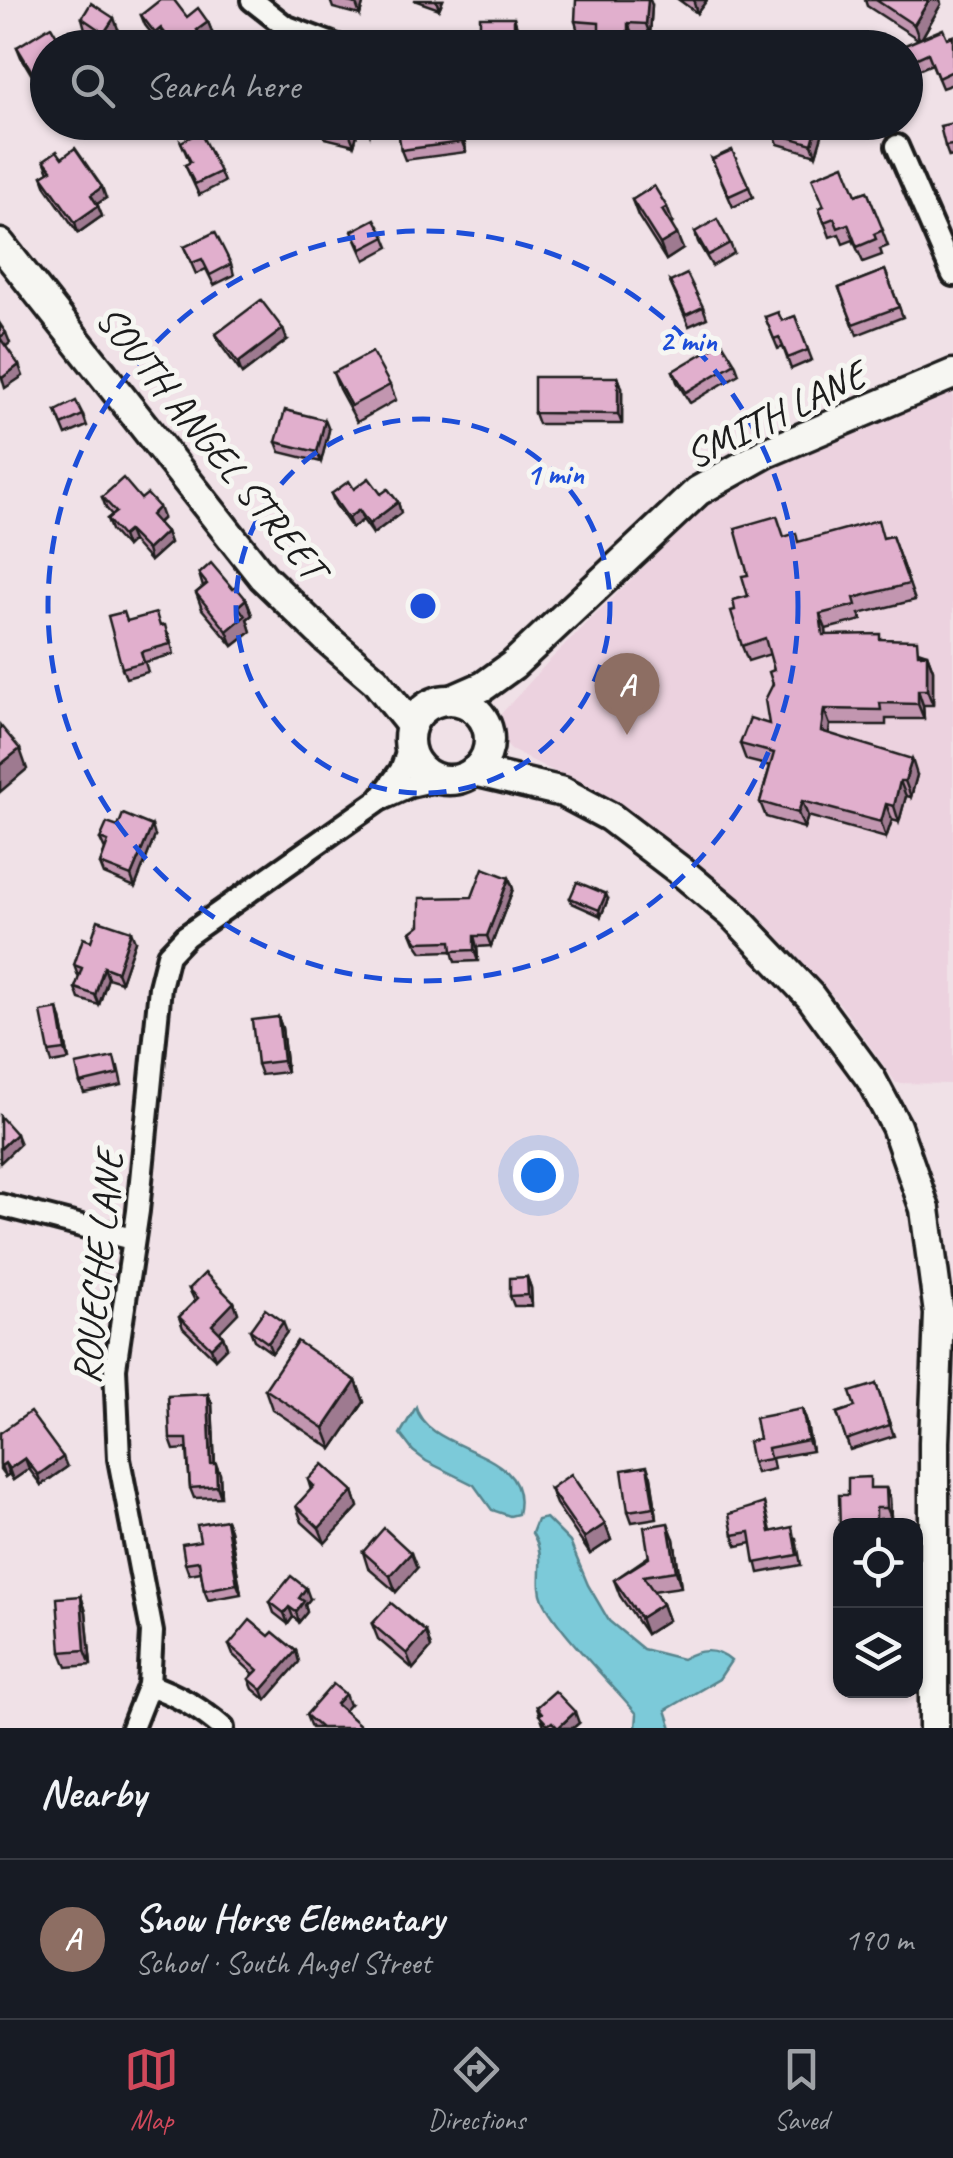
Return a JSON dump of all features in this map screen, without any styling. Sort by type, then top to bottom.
[{"type":"street","points":[[252,0],[295,30]]},
{"type":"street","points":[[897,146],[953,274]]},
{"type":"street","name":"SOUTH ANGEL STREET","points":[[0,244],[264,577],[375,680],[410,736]]},
{"type":"street","name":"SMITH LANE","points":[[446,700],[484,686],[513,665],[698,491],[766,453],[953,374]]},
{"type":"street","name":"SMITH LANE","points":[[488,736],[497,696],[513,665]]},
{"type":"street","name":"SOUTH ANGEL STREET","points":[[375,680],[408,694],[446,700]]},
{"type":"street","points":[[379,800],[401,770],[410,736],[427,706],[446,700],[476,710],[488,736],[508,762],[538,784]]},
{"type":"street","points":[[410,736],[420,768],[440,779]]},
{"type":"street","points":[[379,800],[410,786],[464,777],[482,763],[488,736]]},
{"type":"street","points":[[474,771],[563,792],[610,816],[732,914],[810,996],[871,1080],[896,1126],[944,1278],[934,1442],[934,1728]]},
{"type":"street","name":"ROUECHE LANE","points":[[132,1728],[150,1685],[152,1632],[119,1459],[114,1368],[150,1109],[160,987],[168,955],[186,936],[379,800]]},
{"type":"street","points":[[0,1204],[132,1240]]},
{"type":"street","points":[[150,1685],[204,1711],[223,1728]]},
{"type":"shaded area","points":[[953,388],[953,1084],[896,1083],[840,1004],[764,921],[627,808],[511,750],[500,737],[500,715],[549,661],[709,502],[761,466]],"holes":[[[909,577],[915,600],[859,614],[861,620],[826,629],[828,651],[933,671],[933,705],[923,705],[923,719],[886,719],[886,725],[830,725],[827,747],[911,797],[906,796],[892,820],[808,816],[803,828],[779,769],[746,759],[773,730],[780,686],[754,612],[754,590]]]},
{"type":"water","points":[[416,1407],[424,1423],[439,1435],[496,1463],[510,1476],[519,1492],[518,1514],[510,1516],[492,1510],[474,1485],[413,1451],[400,1434]]},
{"type":"water","points":[[546,1518],[570,1542],[609,1621],[643,1649],[682,1659],[713,1652],[731,1661],[719,1679],[666,1710],[672,1728],[636,1728],[637,1714],[550,1613],[541,1592],[539,1551],[532,1533],[537,1520]]},
{"type":"building","points":[[160,0],[174,0],[187,17],[198,8],[208,22],[197,30],[153,30],[141,15]]},
{"type":"building","points":[[576,0],[648,0],[646,24],[628,23],[628,30],[599,30],[599,23],[575,21]]},
{"type":"building","points":[[876,0],[929,0],[914,25]]},
{"type":"building","points":[[91,3],[114,18],[106,30],[100,30],[82,18]]},
{"type":"building","points":[[480,17],[514,17],[514,30],[480,30]]},
{"type":"building","points":[[943,29],[947,38],[953,36],[953,71],[938,78],[928,53],[923,55],[923,37]]},
{"type":"building","points":[[30,39],[30,68],[17,47]]},
{"type":"building","points":[[953,123],[953,145],[945,146],[940,126]]},
{"type":"building","points":[[204,140],[220,172],[195,184],[185,165],[191,162],[181,142]]},
{"type":"building","points":[[400,140],[462,140],[462,142],[401,150]]},
{"type":"building","points":[[75,148],[102,187],[91,195],[98,206],[75,222],[42,176],[52,170],[44,160],[57,151],[62,158]]},
{"type":"building","points":[[732,150],[749,187],[729,196],[712,159]]},
{"type":"building","points":[[844,165],[856,195],[867,191],[883,230],[874,234],[876,239],[857,247],[848,224],[838,228],[834,218],[824,222],[819,208],[824,206],[812,178]]},
{"type":"building","points":[[654,186],[667,207],[662,210],[677,234],[660,244],[632,200]]},
{"type":"building","points":[[375,219],[385,237],[362,249],[352,231]]},
{"type":"building","points":[[717,219],[730,243],[708,255],[695,232]]},
{"type":"building","points":[[215,232],[231,264],[210,275],[202,259],[192,263],[184,247]]},
{"type":"building","points":[[885,270],[899,307],[853,324],[839,288]]},
{"type":"building","points":[[687,274],[703,307],[686,315],[670,282]]},
{"type":"building","points":[[261,300],[283,329],[238,363],[216,334]]},
{"type":"building","points":[[778,312],[782,321],[795,316],[808,350],[788,358],[765,317]]},
{"type":"building","points":[[0,338],[19,365],[2,378],[0,376]]},
{"type":"building","points":[[722,342],[735,363],[686,392],[673,371]]},
{"type":"building","points":[[372,352],[390,385],[351,406],[333,373]]},
{"type":"building","points":[[534,377],[618,377],[618,414],[534,413]]},
{"type":"building","points":[[76,401],[83,415],[62,425],[56,411]]},
{"type":"building","points":[[285,410],[325,420],[317,452],[276,442]]},
{"type":"building","points":[[123,478],[141,499],[147,494],[159,507],[151,515],[166,532],[147,550],[128,531],[122,536],[107,519],[116,512],[102,497]]},
{"type":"building","points":[[369,478],[381,494],[388,489],[398,502],[369,524],[359,510],[348,518],[331,494],[349,481],[354,489]]},
{"type":"building","points":[[777,516],[784,537],[796,533],[798,542],[878,520],[883,538],[892,536],[909,584],[854,598],[856,605],[820,614],[823,635],[880,634],[880,639],[917,640],[918,654],[927,654],[927,690],[918,690],[918,704],[880,703],[881,710],[824,709],[821,731],[912,759],[905,781],[900,781],[894,806],[886,804],[881,822],[802,801],[798,813],[760,802],[774,753],[740,744],[750,718],[769,724],[765,700],[773,684],[769,672],[774,670],[765,638],[742,646],[731,611],[735,610],[733,600],[748,596],[742,576],[748,575],[735,528]]},
{"type":"building","points":[[211,563],[246,599],[238,606],[245,616],[227,631],[196,593],[207,584],[199,574]]},
{"type":"building","points":[[124,612],[127,621],[156,613],[160,626],[165,625],[170,644],[141,652],[144,662],[122,668],[108,616]]},
{"type":"building","points":[[0,725],[20,749],[0,765]]},
{"type":"building","points":[[123,814],[152,826],[131,876],[100,864],[108,842],[100,839],[107,823],[118,827]]},
{"type":"building","points":[[483,868],[509,878],[487,936],[474,936],[474,950],[452,951],[451,941],[418,942],[411,932],[420,925],[420,898],[472,897]]},
{"type":"building","points":[[577,882],[606,894],[599,910],[570,898]]},
{"type":"building","points":[[98,920],[131,931],[117,972],[104,967],[95,995],[75,988],[82,968],[74,965],[83,938],[91,941]]},
{"type":"building","points":[[58,1009],[65,1050],[49,1052],[41,1012]]},
{"type":"building","points":[[278,1017],[283,1061],[257,1064],[252,1020]]},
{"type":"building","points":[[114,1057],[118,1074],[80,1083],[76,1065]]},
{"type":"building","points":[[0,1116],[16,1134],[0,1149]]},
{"type":"building","points":[[205,1273],[234,1302],[212,1325],[223,1336],[211,1348],[179,1317],[198,1298],[189,1289]]},
{"type":"building","points":[[527,1277],[528,1295],[510,1296],[510,1278]]},
{"type":"building","points":[[265,1309],[283,1322],[268,1343],[250,1330]]},
{"type":"building","points":[[297,1341],[356,1381],[324,1428],[265,1389]]},
{"type":"building","points":[[876,1384],[890,1425],[846,1440],[837,1413],[855,1407],[850,1392]]},
{"type":"building","points":[[208,1394],[211,1464],[216,1464],[217,1486],[190,1488],[187,1439],[170,1439],[168,1396]]},
{"type":"building","points":[[802,1409],[808,1440],[768,1448],[770,1459],[752,1462],[748,1442],[759,1439],[755,1418]]},
{"type":"building","points":[[30,1412],[63,1457],[38,1475],[25,1458],[9,1469],[5,1463],[0,1465],[0,1433]]},
{"type":"building","points":[[323,1464],[353,1491],[319,1528],[296,1506],[314,1486],[308,1480]]},
{"type":"building","points":[[647,1466],[654,1507],[628,1511],[622,1470]]},
{"type":"building","points":[[571,1474],[605,1524],[584,1538],[550,1489]]},
{"type":"building","points":[[870,1477],[870,1488],[886,1488],[887,1508],[876,1508],[876,1518],[840,1518],[839,1495],[848,1495],[848,1478]]},
{"type":"building","points":[[764,1503],[770,1532],[792,1527],[797,1555],[755,1563],[750,1532],[733,1535],[729,1514]]},
{"type":"building","points":[[226,1520],[237,1584],[204,1590],[199,1561],[185,1563],[182,1544],[200,1541],[197,1525]]},
{"type":"building","points":[[668,1523],[676,1571],[643,1576],[662,1604],[640,1618],[614,1580],[649,1558],[644,1527]]},
{"type":"building","points":[[384,1528],[411,1553],[390,1576],[363,1552]]},
{"type":"building","points":[[291,1576],[306,1588],[299,1598],[304,1601],[296,1612],[289,1607],[284,1613],[270,1602]]},
{"type":"building","points":[[81,1596],[85,1650],[61,1652],[57,1598]]},
{"type":"building","points":[[391,1603],[426,1632],[407,1654],[372,1624]]},
{"type":"building","points":[[250,1620],[296,1651],[262,1690],[249,1679],[258,1670],[229,1645]]},
{"type":"building","points":[[333,1684],[345,1694],[336,1704],[363,1728],[321,1728],[306,1715]]},
{"type":"building","points":[[555,1691],[575,1712],[558,1728],[552,1722],[548,1725],[537,1707]]},
{"type":"place","name":"Snow Horse Elementary","points":[[627,735]]}]
